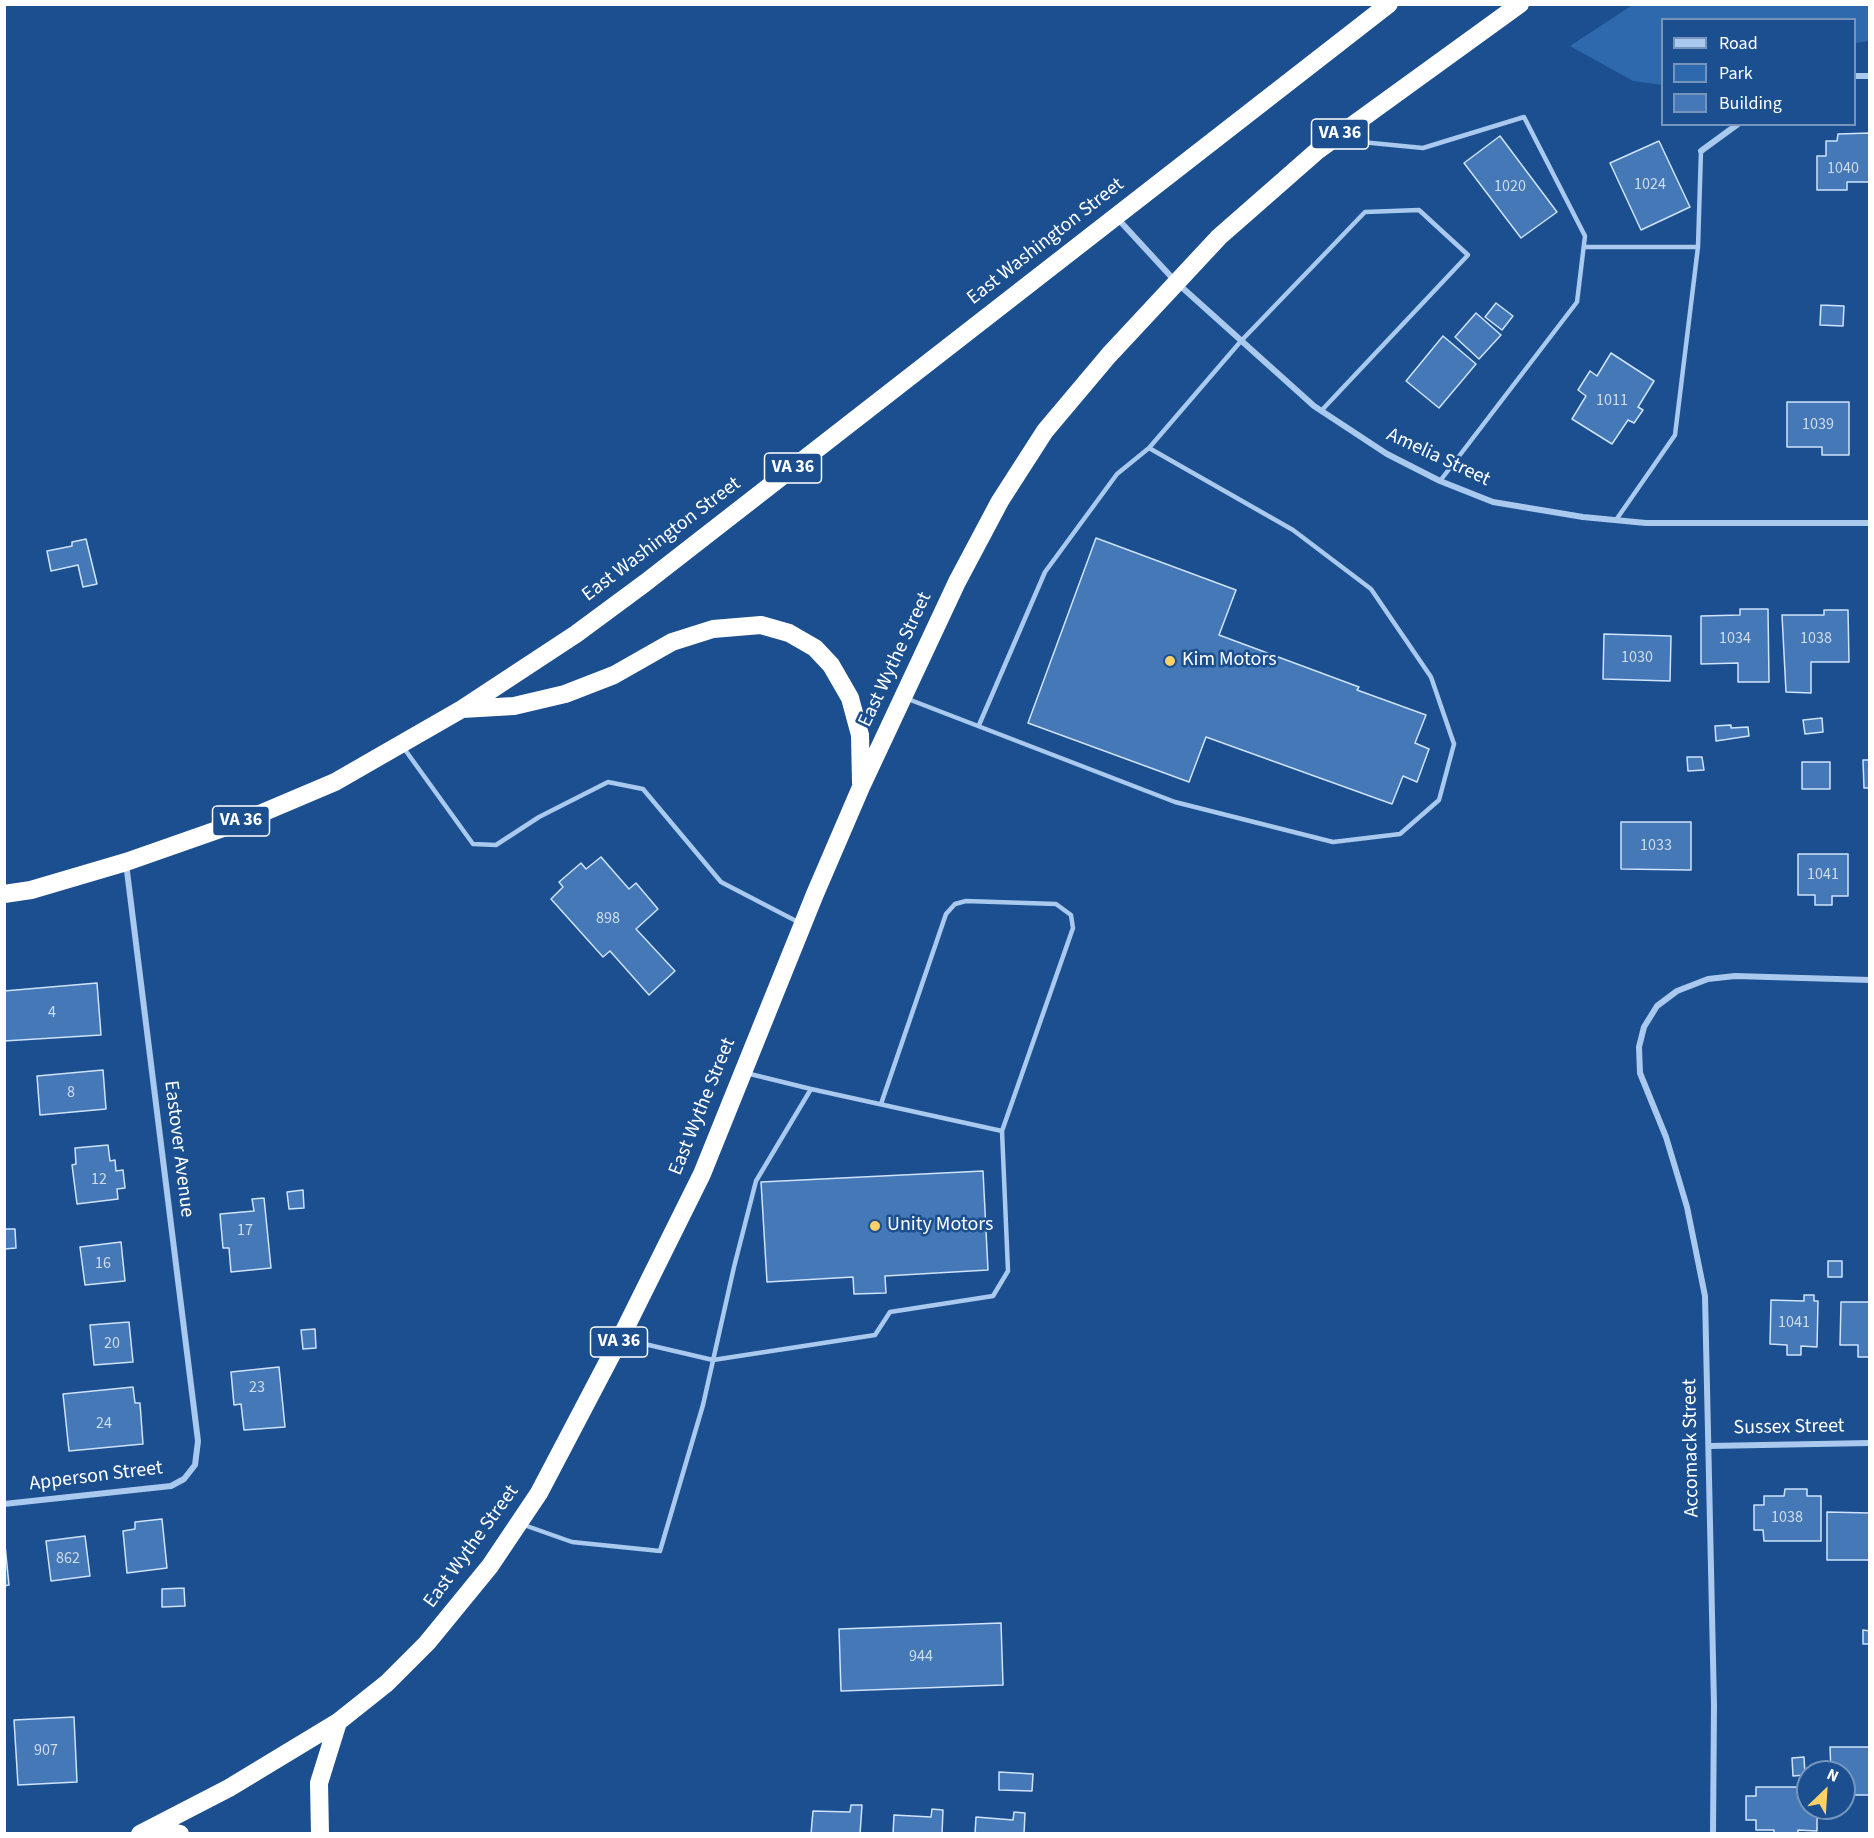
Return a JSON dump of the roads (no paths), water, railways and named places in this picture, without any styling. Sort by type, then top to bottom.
[{"type":"highway","name":"East Washington Street","points":[[4,894],[31,890],[126,862],[243,821],[334,782],[462,709],[576,634],[645,583],[1389,4]]},
{"type":"highway","name":"VA 36","points":[[1176,282],[1219,237],[1332,139],[1520,4]]},
{"type":"highway","name":"East Wythe Street","points":[[145,1831],[229,1788],[338,1722],[387,1683],[427,1643],[490,1566],[539,1493],[621,1338],[702,1174],[802,924],[861,787],[957,582],[1000,501],[1045,431],[1109,355],[1176,282]]},
{"type":"highway","points":[[462,709],[514,706],[565,694],[614,675],[672,642],[713,629],[761,625],[789,633],[815,648],[831,665],[850,698],[860,735],[861,787]]},
{"type":"highway","points":[[320,1833],[318,1829],[319,1784],[338,1722]]},
{"type":"highway","points":[[145,1831],[180,1833]]},
{"type":"street","points":[[1701,151],[1735,126]]},
{"type":"street","name":"Amelia Street","points":[[1116,216],[1176,282],[1321,411],[1387,454],[1440,481],[1493,501],[1583,517],[1646,523],[1869,523]]},
{"type":"street","name":"Eastover Avenue","points":[[126,862],[198,1441]]},
{"type":"street","name":"Accomack Street","points":[[1713,1833],[1714,1705],[1705,1296],[1687,1207],[1666,1137],[1640,1072],[1639,1047],[1644,1027],[1657,1006],[1677,991],[1708,979],[1735,976],[1869,980]]},
{"type":"street","name":"Apperson Street","points":[[4,1504],[171,1486],[184,1479],[195,1465],[198,1441]]},
{"type":"street","name":"Sussex Street","points":[[1709,1446],[1869,1443]]},
{"type":"lane","points":[[1332,139],[1423,148],[1524,117],[1585,236],[1577,303],[1440,481]]},
{"type":"lane","points":[[1616,520],[1675,435],[1698,247],[1701,151]]},
{"type":"lane","points":[[979,725],[1045,572],[1117,474],[1149,448],[1241,341],[1365,212],[1419,210],[1468,255],[1321,411]]},
{"type":"lane","points":[[1584,247],[1698,247]]},
{"type":"lane","points":[[903,697],[1175,802],[1332,842],[1400,834],[1439,800],[1454,744],[1431,677],[1371,589],[1293,530],[1149,448]]},
{"type":"lane","points":[[400,744],[473,844],[496,845],[539,817],[608,782],[643,789],[721,882],[802,924]]},
{"type":"lane","points":[[621,1338],[713,1360],[874,1335],[890,1312],[993,1296],[1008,1271],[1002,1131],[1073,928],[1071,915],[1056,904],[966,901],[956,904],[946,914],[881,1104]]},
{"type":"lane","points":[[742,1073],[1002,1131]]},
{"type":"lane","points":[[519,1523],[572,1542],[660,1551],[704,1405],[736,1257],[756,1181],[811,1089]]},
{"type":"place","name":"Kim Motors","points":[[1170,661]]},
{"type":"place","name":"Unity Motors","points":[[875,1226]]}]
